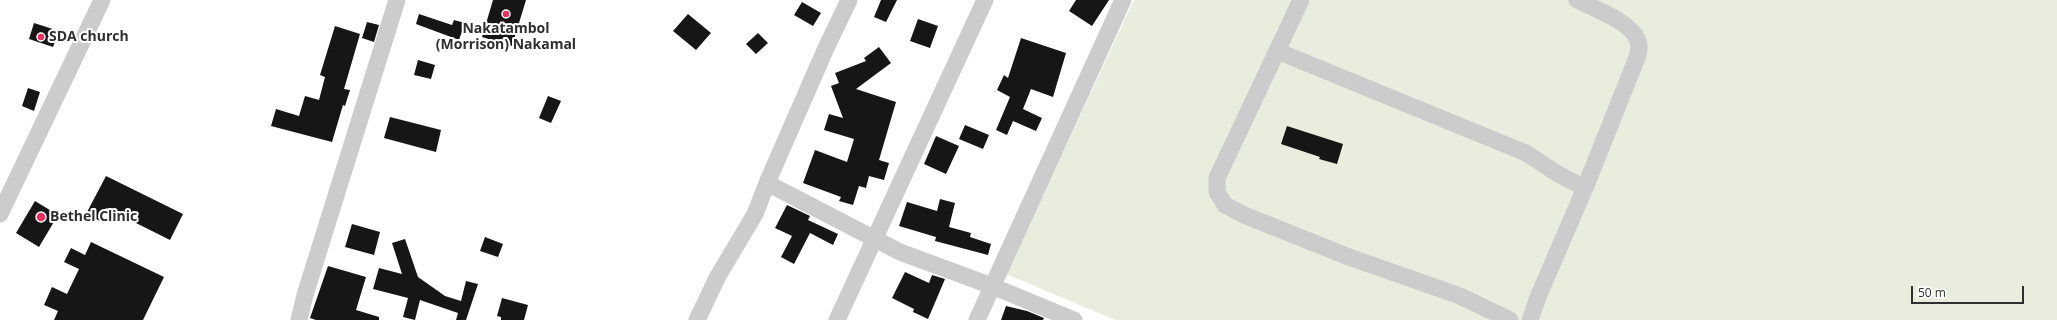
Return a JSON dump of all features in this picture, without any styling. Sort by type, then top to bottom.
[{"type":"street","points":[[0,214],[102,0]]},
{"type":"street","points":[[299,320],[305,295],[397,0]]},
{"type":"street","points":[[697,320],[718,276],[755,214],[826,48],[849,0]]},
{"type":"street","points":[[837,320],[873,239],[985,0]]},
{"type":"street","points":[[977,320],[1123,0]]},
{"type":"street","points":[[1301,0],[1216,178],[1217,192],[1225,205],[1244,215],[1342,254],[1460,296],[1510,320]]},
{"type":"street","points":[[1530,320],[1538,297],[1585,188],[1639,49],[1638,41],[1634,32],[1625,24],[1577,0]]},
{"type":"street","points":[[1277,51],[1526,153],[1558,174],[1585,188]]},
{"type":"street","points":[[767,184],[900,252],[992,286],[1074,320]]},
{"type":"green space","points":[[1134,0],[2057,0],[2057,320],[1115,320],[1006,274]]},
{"type":"building","points":[[493,0],[526,0],[512,46],[482,37]]},
{"type":"building","points":[[881,0],[897,0],[886,22],[874,17]]},
{"type":"building","points":[[1076,0],[1109,0],[1092,26],[1069,11]]},
{"type":"building","points":[[802,2],[821,13],[813,26],[794,15]]},
{"type":"building","points":[[419,14],[452,25],[454,20],[465,23],[459,40],[416,24]]},
{"type":"building","points":[[688,14],[711,33],[696,50],[673,31]]},
{"type":"building","points":[[918,19],[938,26],[930,48],[910,41]]},
{"type":"building","points":[[367,22],[379,25],[374,42],[362,38]]},
{"type":"building","points":[[34,23],[59,31],[53,47],[29,39]]},
{"type":"building","points":[[335,26],[360,34],[344,89],[350,90],[345,106],[343,105],[332,142],[271,126],[276,109],[299,116],[305,96],[319,100],[325,77],[320,75]]},
{"type":"building","points":[[758,33],[768,43],[756,54],[746,44]]},
{"type":"building","points":[[1021,38],[1066,53],[1053,97],[1031,89],[1023,109],[1042,118],[1036,131],[1013,121],[1007,135],[996,130],[1010,97],[997,90],[1004,75],[1008,78]]},
{"type":"building","points":[[879,47],[891,63],[856,89],[896,102],[879,160],[889,163],[884,180],[869,176],[866,188],[859,186],[853,205],[839,201],[841,197],[803,183],[815,150],[847,162],[854,139],[824,130],[829,114],[843,118],[831,86],[839,83],[835,73],[866,61],[864,58]]},
{"type":"building","points":[[418,60],[435,65],[431,79],[414,75]]},
{"type":"building","points":[[28,88],[40,92],[34,111],[22,106]]},
{"type":"building","points":[[548,96],[561,101],[551,123],[539,118]]},
{"type":"building","points":[[390,117],[441,130],[436,152],[384,138]]},
{"type":"building","points":[[965,125],[989,135],[983,149],[959,139]]},
{"type":"building","points":[[1287,126],[1343,144],[1337,164],[1319,159],[1320,157],[1281,144]]},
{"type":"building","points":[[936,136],[959,146],[946,174],[924,164]]},
{"type":"building","points":[[106,176],[183,214],[170,240],[106,208],[100,221],[86,214]]},
{"type":"building","points":[[940,199],[955,203],[949,227],[971,233],[970,237],[991,244],[988,255],[935,241],[936,237],[899,226],[907,202],[937,211]]},
{"type":"building","points":[[35,201],[58,215],[39,247],[16,233]]},
{"type":"building","points":[[787,205],[810,216],[808,220],[838,234],[833,245],[810,233],[794,264],[781,257],[792,236],[775,228]]},
{"type":"building","points":[[352,224],[380,232],[374,255],[345,247]]},
{"type":"building","points":[[485,237],[503,244],[498,257],[480,251]]},
{"type":"building","points":[[405,239],[418,277],[445,296],[461,301],[466,281],[478,284],[466,320],[456,320],[458,313],[420,300],[415,320],[403,317],[408,298],[373,289],[379,268],[402,274],[392,243]]},
{"type":"building","points":[[91,242],[164,277],[143,320],[54,320],[58,311],[44,305],[52,287],[67,294],[79,269],[64,262],[71,248],[85,255]]},
{"type":"building","points":[[328,266],[366,277],[356,310],[379,317],[379,320],[316,320],[310,318]]},
{"type":"building","points":[[905,272],[929,283],[932,275],[945,279],[928,319],[913,312],[914,309],[892,298]]},
{"type":"building","points":[[502,298],[528,305],[524,320],[501,320],[501,317],[497,316]]},
{"type":"building","points":[[1006,306],[1027,311],[1044,318],[1043,320],[1001,320]]},
{"type":"place","name":"Nakatambol (Morrison) Nakamal","points":[[506,14]]},
{"type":"place","name":"SDA church","points":[[41,37]]},
{"type":"place","name":"Bethel Clinic","points":[[41,217]]}]
